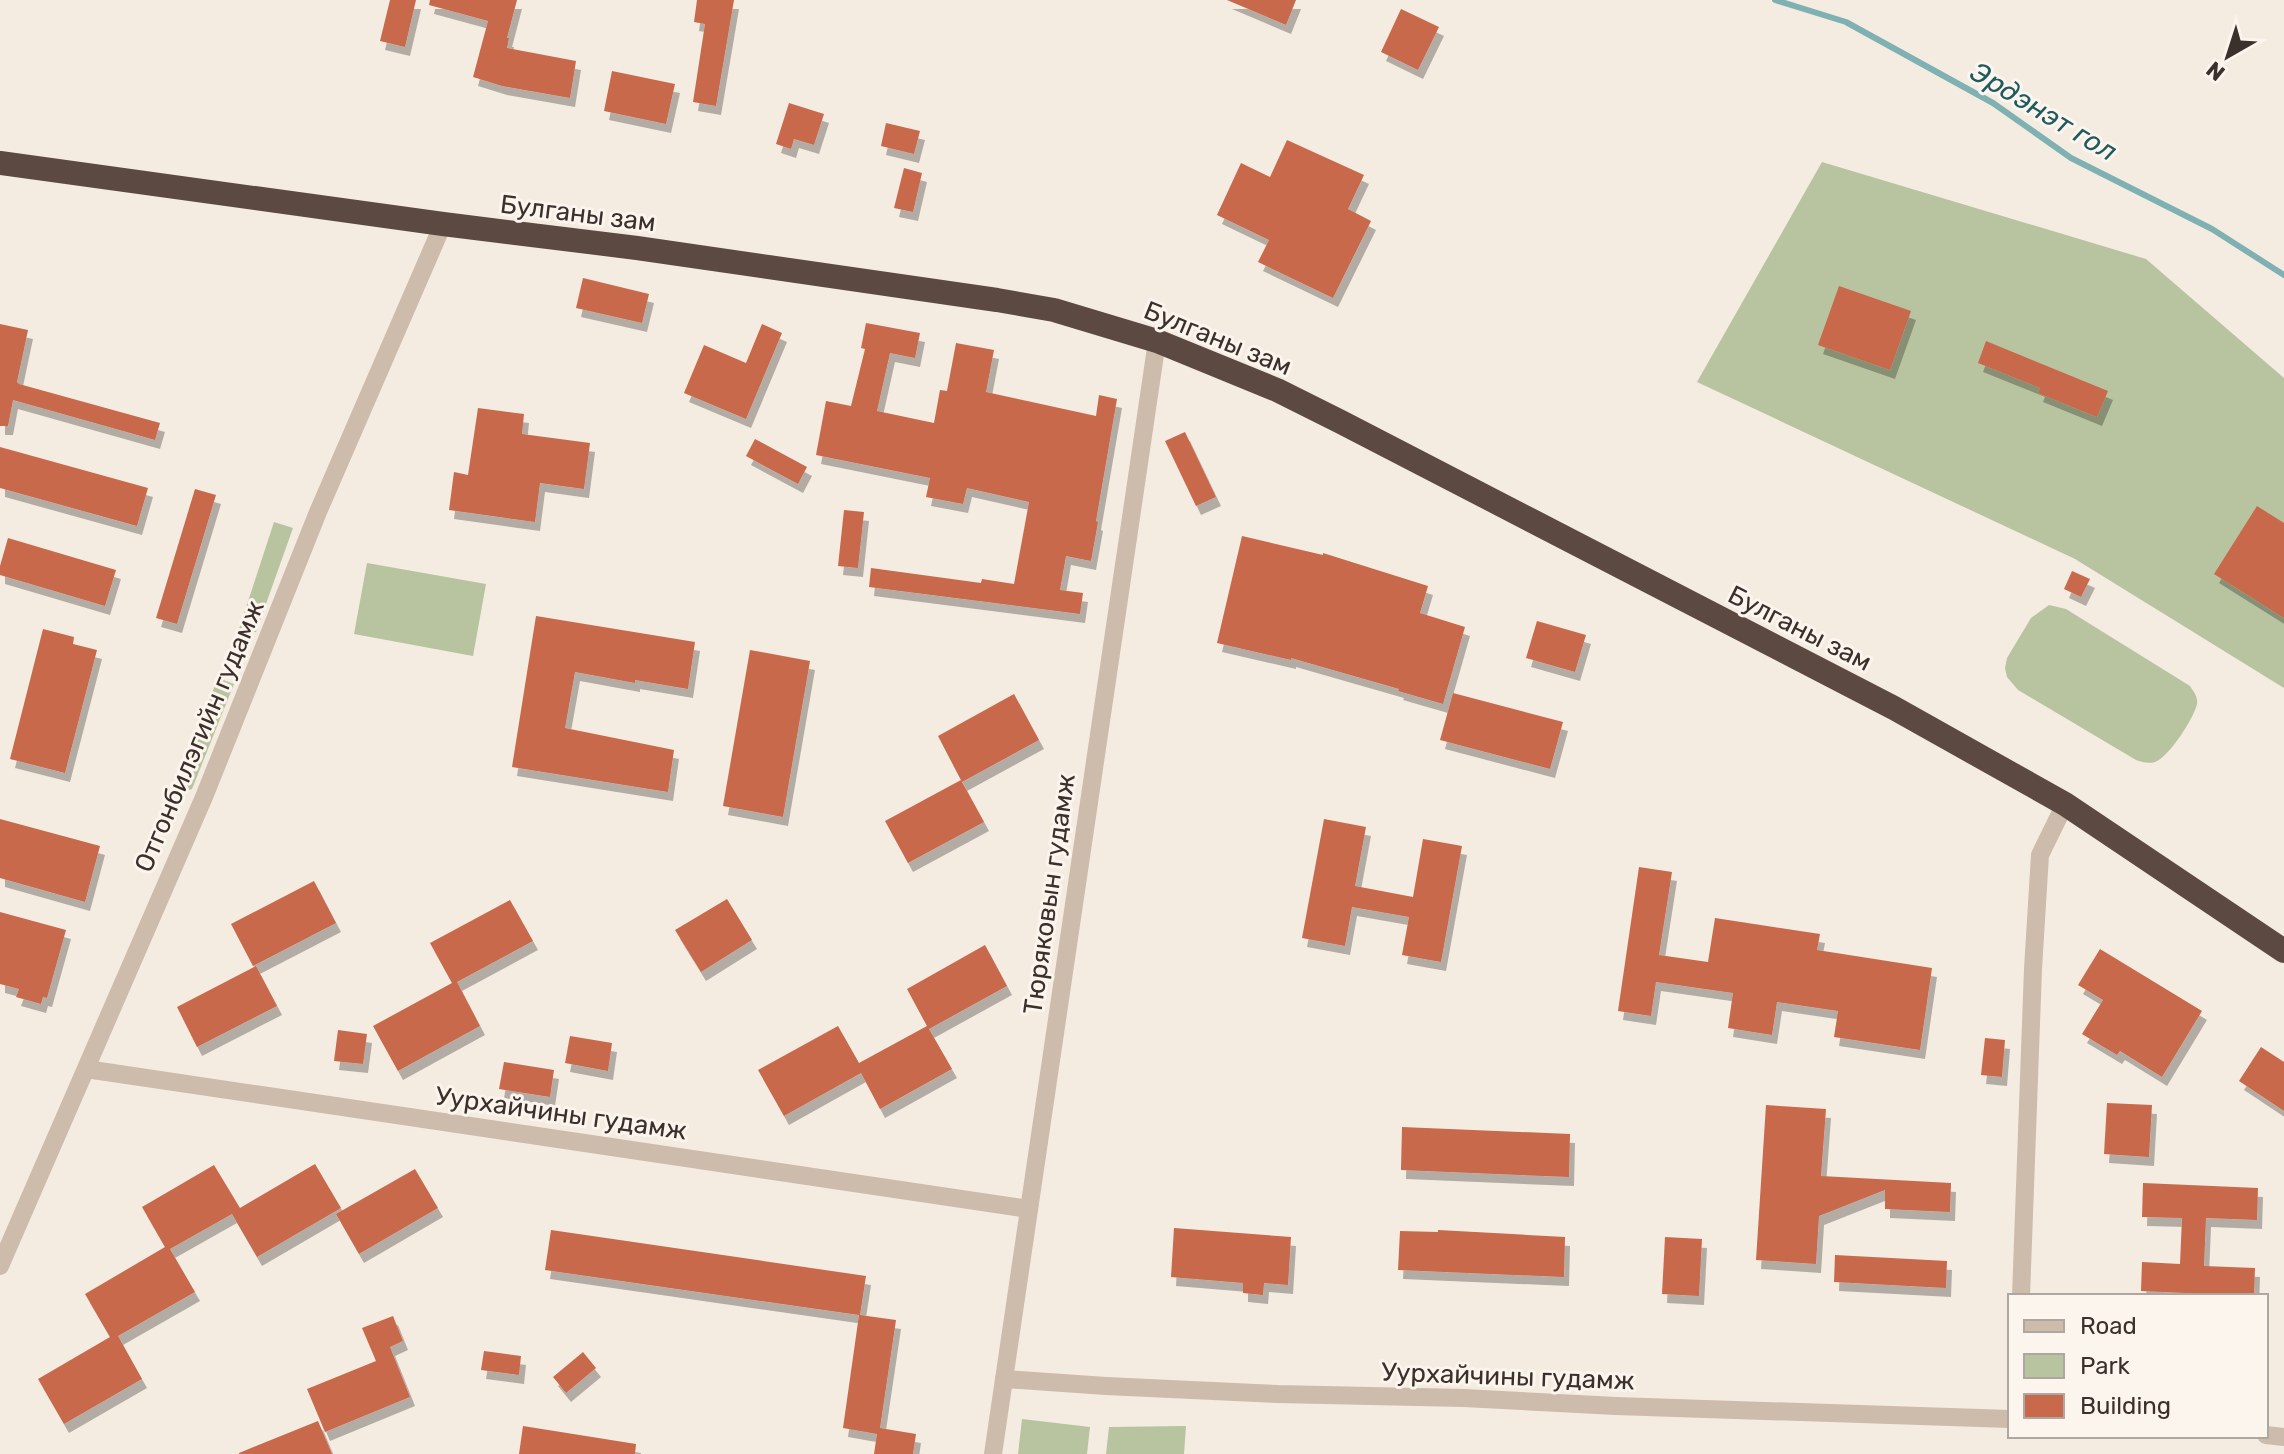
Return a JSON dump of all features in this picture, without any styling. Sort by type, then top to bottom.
[{"type":"highway","name":"Булганы зам","points":[[0,163],[675,253],[997,300],[1054,310],[1157,341],[1277,390],[1894,708],[2065,804],[2284,951]]},
{"type":"street","name":"Отгонбилэгийн гудамж","points":[[0,1266],[204,797],[318,512],[443,224]]},
{"type":"street","name":"Тюряковын гудамж","points":[[993,1454],[1157,341]]},
{"type":"street","points":[[2021,1294],[2040,855],[2065,804]]},
{"type":"street","name":"Уурхайчины гудамж","points":[[86,1069],[1029,1209]]},
{"type":"street","name":"Уурхайчины гудамж","points":[[1004,1379],[1277,1394],[2008,1419]]},
{"type":"green space","points":[[1822,162],[2146,259],[2284,378],[2284,688],[2075,559],[1697,382]]},
{"type":"green space","points":[[274,522],[293,528],[256,632],[239,629]]},
{"type":"green space","points":[[367,563],[486,584],[473,656],[354,634]]},
{"type":"green space","points":[[2049,605],[2066,609],[2190,686],[2197,699],[2195,710],[2180,736],[2161,759],[2150,763],[2136,760],[2018,690],[2007,677],[2007,658],[2031,618]]},
{"type":"green space","points":[[218,678],[234,684],[192,789],[171,796]]},
{"type":"green space","points":[[1022,1419],[1090,1427],[1087,1454],[1018,1454]]},
{"type":"green space","points":[[1186,1426],[1184,1454],[1106,1454],[1109,1427]]},
{"type":"building","points":[[390,0],[416,0],[405,47],[380,41]]},
{"type":"building","points":[[430,0],[517,0],[507,48],[576,61],[570,98],[502,86],[473,77],[488,21],[429,5]]},
{"type":"building","points":[[697,0],[734,0],[716,106],[693,102],[705,24],[694,22]]},
{"type":"building","points":[[1227,0],[1296,0],[1286,25]]},
{"type":"building","points":[[1401,9],[1439,27],[1418,70],[1381,52]]},
{"type":"building","points":[[612,71],[675,84],[666,124],[604,111]]},
{"type":"building","points":[[789,103],[824,114],[814,145],[794,139],[791,149],[776,144]]},
{"type":"building","points":[[886,123],[920,131],[914,154],[881,146]]},
{"type":"building","points":[[1287,140],[1364,175],[1348,209],[1371,221],[1333,298],[1258,262],[1269,240],[1217,215],[1241,163],[1270,177]]},
{"type":"building","points":[[904,168],[922,173],[913,212],[894,208]]},
{"type":"building","points":[[583,278],[649,294],[642,323],[576,308]]},
{"type":"building","points":[[1839,286],[1911,311],[1890,370],[1818,345]]},
{"type":"building","points":[[866,323],[920,333],[915,358],[890,353],[877,411],[934,423],[940,390],[947,391],[956,343],[994,350],[986,392],[1096,416],[1099,395],[1117,399],[1091,561],[1066,556],[1060,590],[1083,593],[1080,614],[869,587],[871,568],[981,583],[982,579],[1014,584],[1029,502],[967,488],[963,504],[926,497],[930,478],[816,455],[826,401],[851,406],[865,349],[861,348]]},
{"type":"building","points":[[0,324],[28,330],[19,384],[160,423],[155,440],[13,400],[8,426],[0,426]]},
{"type":"building","points":[[762,324],[782,333],[746,419],[684,393],[704,345],[746,363]]},
{"type":"building","points":[[1986,341],[2108,391],[2097,417],[2038,393],[2040,388],[1978,363]]},
{"type":"building","points":[[478,408],[524,414],[522,434],[590,443],[584,489],[540,483],[535,522],[449,510],[454,472],[468,475]]},
{"type":"building","points":[[1185,432],[1216,497],[1196,506],[1165,441]]},
{"type":"building","points":[[755,439],[807,467],[798,484],[746,456]]},
{"type":"building","points":[[0,447],[148,488],[137,526],[0,488]]},
{"type":"building","points":[[195,489],[216,495],[177,624],[156,618]]},
{"type":"building","points":[[2257,506],[2284,523],[2284,618],[2214,574]]},
{"type":"building","points":[[844,510],[864,512],[858,568],[838,566]]},
{"type":"building","points":[[1242,536],[1323,553],[1428,586],[1420,613],[1465,627],[1443,704],[1291,658],[1217,643]]},
{"type":"building","points":[[8,538],[116,570],[105,606],[0,575]]},
{"type":"building","points":[[2072,571],[2090,579],[2081,597],[2064,589]]},
{"type":"building","points":[[536,616],[695,642],[688,689],[575,672],[565,728],[674,750],[668,792],[512,767]]},
{"type":"building","points":[[1537,621],[1586,635],[1575,672],[1526,658]]},
{"type":"building","points":[[43,629],[74,637],[73,644],[97,650],[65,773],[10,759]]},
{"type":"building","points":[[750,650],[810,661],[783,817],[723,806]]},
{"type":"building","points":[[1453,693],[1563,722],[1550,769],[1440,740]]},
{"type":"building","points":[[1014,694],[1039,740],[962,782],[938,736]]},
{"type":"building","points":[[961,780],[984,822],[908,863],[885,821]]},
{"type":"building","points":[[0,819],[100,846],[85,902],[0,878]]},
{"type":"building","points":[[1324,819],[1366,827],[1355,886],[1413,897],[1423,839],[1462,846],[1441,962],[1402,955],[1409,917],[1352,907],[1345,946],[1302,938]]},
{"type":"building","points":[[1639,867],[1672,872],[1659,955],[1708,962],[1715,918],[1820,934],[1817,950],[1932,968],[1920,1050],[1834,1037],[1838,1011],[1777,1002],[1772,1035],[1728,1028],[1733,993],[1656,982],[1651,1016],[1618,1011]]},
{"type":"building","points":[[314,881],[336,923],[253,966],[231,924]]},
{"type":"building","points":[[727,899],[752,940],[701,972],[675,930]]},
{"type":"building","points":[[510,900],[533,941],[457,982],[480,1026],[398,1071],[373,1026],[452,983],[430,943]]},
{"type":"building","points":[[0,912],[66,930],[47,998],[43,997],[41,1004],[16,997],[19,989],[0,984]]},
{"type":"building","points":[[985,945],[1007,986],[929,1029],[952,1069],[880,1109],[861,1073],[784,1116],[758,1070],[838,1026],[859,1063],[927,1026],[907,989]]},
{"type":"building","points":[[2100,949],[2202,1011],[2162,1077],[2120,1051],[2117,1055],[2082,1034],[2103,1000],[2078,985]]},
{"type":"building","points":[[256,966],[277,1006],[197,1047],[177,1007]]},
{"type":"building","points":[[338,1030],[367,1034],[363,1064],[334,1061]]},
{"type":"building","points":[[570,1036],[612,1043],[608,1071],[565,1063]]},
{"type":"building","points":[[1985,1038],[2005,1040],[2002,1077],[1981,1075]]},
{"type":"building","points":[[2261,1047],[2284,1062],[2284,1111],[2239,1081]]},
{"type":"building","points":[[504,1062],[554,1070],[550,1097],[499,1089]]},
{"type":"building","points":[[2107,1103],[2152,1105],[2149,1157],[2104,1154]]},
{"type":"building","points":[[1766,1105],[1826,1109],[1821,1176],[1951,1183],[1950,1212],[1885,1209],[1885,1190],[1819,1216],[1816,1264],[1756,1260]]},
{"type":"building","points":[[1402,1127],[1570,1134],[1569,1177],[1401,1170]]},
{"type":"building","points":[[315,1164],[341,1208],[257,1257],[232,1214],[170,1249],[195,1292],[118,1336],[142,1379],[64,1424],[38,1379],[110,1337],[85,1294],[165,1247],[142,1207],[214,1165],[240,1208]]},
{"type":"building","points":[[415,1169],[438,1208],[359,1254],[336,1214]]},
{"type":"building","points":[[2143,1183],[2258,1188],[2257,1220],[2206,1218],[2204,1266],[2255,1268],[2254,1294],[2141,1291],[2142,1262],[2180,1264],[2182,1218],[2142,1217]]},
{"type":"building","points":[[1174,1228],[1291,1237],[1288,1285],[1264,1283],[1263,1295],[1243,1293],[1243,1283],[1171,1277]]},
{"type":"building","points":[[551,1230],[866,1276],[860,1315],[896,1320],[880,1428],[916,1434],[913,1454],[874,1454],[877,1434],[843,1428],[859,1315],[545,1270]]},
{"type":"building","points":[[1400,1231],[1565,1237],[1564,1277],[1398,1270]]},
{"type":"building","points":[[1665,1237],[1702,1239],[1699,1296],[1662,1294]]},
{"type":"building","points":[[1835,1255],[1947,1261],[1946,1288],[1834,1282]]},
{"type":"building","points":[[393,1316],[403,1341],[390,1347],[410,1397],[325,1432],[307,1389],[376,1361],[362,1328]]},
{"type":"building","points":[[484,1351],[521,1356],[519,1375],[481,1370]]},
{"type":"building","points":[[583,1352],[596,1368],[566,1393],[553,1377]]},
{"type":"building","points":[[318,1421],[332,1454],[239,1454],[239,1453]]},
{"type":"building","points":[[523,1426],[636,1444],[635,1454],[519,1454]]},
{"type":"waterway","name":"Эрдэнэт гол","points":[[1775,0],[1846,22],[1993,103],[2071,158],[2212,229],[2284,275]]}]
